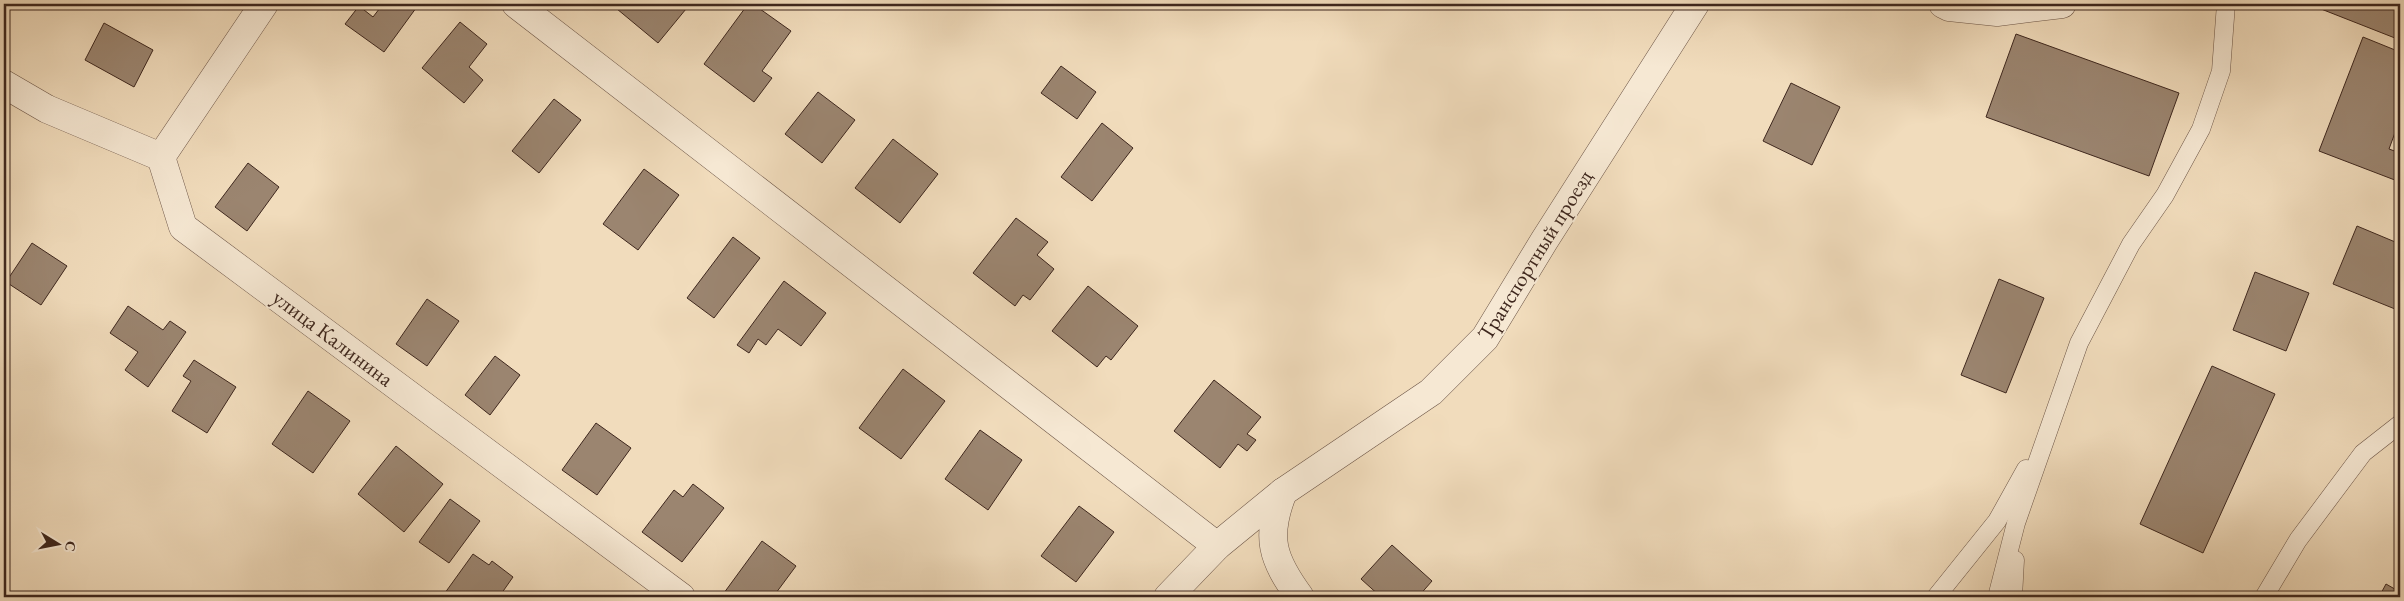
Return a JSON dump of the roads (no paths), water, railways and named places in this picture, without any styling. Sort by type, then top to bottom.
[{"type":"street","points":[[4,84],[47,109],[161,157],[264,4]]},
{"type":"street","points":[[516,4],[1217,546]]},
{"type":"street","name":"Транспортный проезд","points":[[1168,597],[1217,546],[1283,492],[1430,392],[1485,338],[1544,241],[1695,4]]},
{"type":"street","points":[[1943,4],[1949,7],[1998,12],[2062,4]]},
{"type":"street","name":"улица Калинина","points":[[161,157],[183,227],[681,597]]},
{"type":"street","points":[[1283,492],[1273,516],[1274,550],[1284,575],[1300,597]]},
{"type":"lane","points":[[1997,597],[2016,523],[2079,343],[2131,244],[2165,195],[2201,129],[2221,71],[2226,4]]},
{"type":"lane","points":[[2264,597],[2298,540],[2363,454],[2400,424]]},
{"type":"lane","points":[[1936,597],[1996,521],[2048,430]]},
{"type":"lane","points":[[2013,597],[2016,523]]}]
